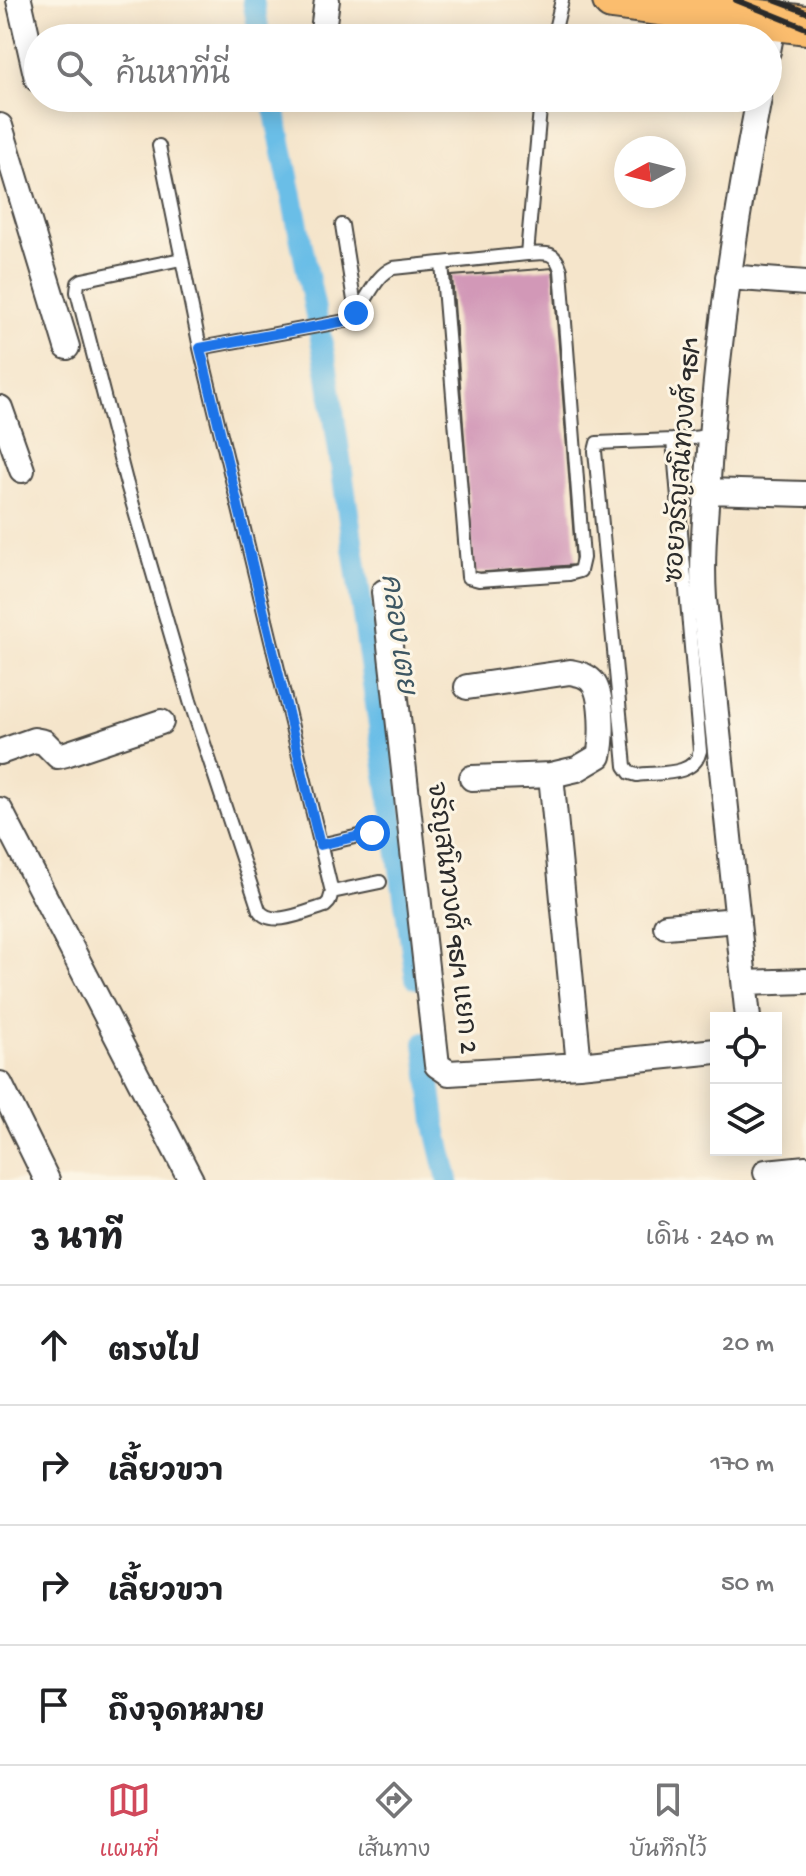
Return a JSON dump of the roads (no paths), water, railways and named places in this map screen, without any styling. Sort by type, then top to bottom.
[{"type":"main road","points":[[612,0],[740,24]]},
{"type":"street","points":[[19,0],[24,24]]},
{"type":"street","points":[[324,24],[327,0]]},
{"type":"street","name":"ซอยจรัญสนิทวงศ์ 95/1","points":[[747,1012],[704,599],[703,540],[717,353],[736,212],[756,112]]},
{"type":"street","points":[[0,126],[67,347]]},
{"type":"street","points":[[728,277],[806,283]]},
{"type":"street","points":[[0,408],[22,470]]},
{"type":"street","points":[[707,491],[806,494]]},
{"type":"street","name":"จรัญสนิทวงศ์ 95/1 แยก 2","points":[[384,592],[437,1065],[449,1073],[579,1065],[710,1052]]},
{"type":"street","points":[[467,687],[570,672],[590,680],[595,686],[603,740],[599,756],[577,769],[551,775],[472,778]]},
{"type":"street","points":[[0,752],[34,740],[44,742],[58,756],[161,722]]},
{"type":"street","points":[[551,775],[579,1065]]},
{"type":"street","points":[[0,810],[191,1180]]},
{"type":"street","points":[[666,926],[738,920]]},
{"type":"street","points":[[745,983],[806,981]]},
{"type":"street","points":[[0,1084],[47,1180]]},
{"type":"street","points":[[766,1167],[806,1168]]},
{"type":"lane","points":[[556,24],[562,0]]},
{"type":"lane","points":[[527,254],[540,112]]},
{"type":"lane","points":[[159,146],[200,348],[332,892],[325,906],[278,919],[268,919],[259,910],[177,658],[126,481],[77,292],[78,283],[82,280],[181,259]]},
{"type":"lane","points":[[342,225],[356,313]]},
{"type":"lane","points":[[200,348],[345,321],[356,313],[388,271],[442,263],[527,254],[552,254],[561,270],[583,558],[580,571],[479,580],[468,577],[442,263]]},
{"type":"lane","points":[[673,440],[700,751],[698,762],[689,769],[637,775],[630,773],[625,766],[595,451],[597,443],[711,436]]},
{"type":"lane","points":[[320,845],[372,833]]},
{"type":"lane","points":[[332,892],[380,882]]},
{"type":"waterway","name":"คลอง เตย","points":[[253,0],[257,24]]},
{"type":"waterway","name":"คลอง เตย","points":[[275,112],[327,369],[416,978]]},
{"type":"waterway","name":"คลอง เตย","points":[[425,1043],[436,1129],[448,1180]]},
{"type":"railway","points":[[736,0],[806,28]]},
{"type":"railway","points":[[774,0],[806,12]]}]
